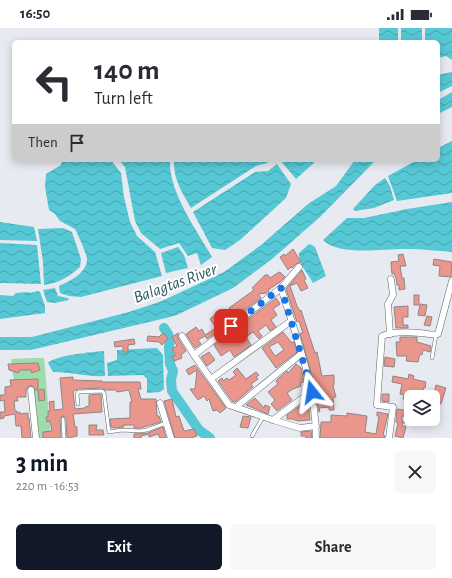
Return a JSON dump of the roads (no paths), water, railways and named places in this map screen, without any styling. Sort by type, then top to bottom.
[{"type":"street","points":[[194,355],[281,288],[298,267]]},
{"type":"street","points":[[390,334],[388,304],[393,295],[391,279]]},
{"type":"street","points":[[389,438],[393,407],[377,405],[382,336],[390,334],[420,333],[436,335],[439,333],[452,281]]},
{"type":"street","points":[[281,288],[312,392],[316,438]]},
{"type":"street","points":[[211,379],[291,321]]},
{"type":"street","points":[[182,336],[229,405],[300,428],[316,426]]},
{"type":"street","points":[[236,407],[301,354]]},
{"type":"street","points":[[31,390],[36,438]]},
{"type":"street","points":[[273,420],[312,392]]},
{"type":"street","points":[[160,403],[171,438]]},
{"type":"lane","points":[[432,358],[436,335]]},
{"type":"lane","points":[[78,404],[78,392],[102,391],[104,393],[108,429],[111,432],[122,430],[147,430],[167,423]]},
{"type":"lane","points":[[252,436],[263,417]]},
{"type":"lane","points":[[63,419],[64,438]]},
{"type":"water","points":[[379,28],[398,28],[398,40],[379,40]]},
{"type":"water","points":[[401,28],[422,28],[422,40],[401,40]]},
{"type":"water","points":[[425,28],[452,28],[452,60],[446,56],[440,58],[440,40],[425,40]]},
{"type":"water","points":[[452,72],[452,86],[440,92],[440,75]]},
{"type":"water","points":[[452,92],[452,107],[440,113],[440,99]]},
{"type":"water","points":[[452,141],[452,193],[397,201],[388,176],[413,162],[440,162],[440,147]]},
{"type":"water","points":[[62,162],[113,162],[121,173],[124,197],[130,222],[137,236],[155,252],[162,276],[81,297],[69,296],[60,293],[59,286],[77,276],[84,268],[87,259],[84,248],[75,229],[60,221],[55,214],[49,210],[45,187],[46,174],[61,165]]},
{"type":"water","points":[[121,162],[170,162],[171,172],[178,197],[212,257],[201,265],[197,253],[188,256],[179,243],[160,249],[141,233],[135,221],[125,167]]},
{"type":"water","points":[[174,162],[269,162],[256,166],[191,208],[181,191]]},
{"type":"water","points":[[282,162],[315,162],[296,179]]},
{"type":"water","points":[[354,162],[374,162],[320,217],[272,259],[233,288],[177,315],[166,318],[31,350],[0,350],[0,337],[32,337],[129,312],[162,301],[224,272],[261,245],[308,204],[336,186]]},
{"type":"water","points":[[277,164],[291,184],[286,198],[240,240],[225,250],[212,248],[193,212],[255,172],[268,171]]},
{"type":"water","points":[[385,178],[390,186],[394,200],[374,208],[355,211],[353,209],[375,185]]},
{"type":"water","points":[[452,202],[452,252],[414,249],[352,250],[331,245],[323,240],[347,218],[364,218]]},
{"type":"water","points":[[0,222],[34,227],[37,241],[0,240]]},
{"type":"water","points":[[63,228],[72,232],[81,259],[80,267],[64,279],[44,285],[43,262],[38,229]]},
{"type":"water","points":[[0,243],[37,245],[41,284],[0,283]]},
{"type":"water","points":[[309,244],[315,247],[326,276],[313,283],[299,257],[299,253]]},
{"type":"water","points":[[178,247],[184,255],[188,268],[166,273],[161,253]]},
{"type":"water","points":[[55,288],[58,296],[68,298],[69,300],[55,303],[47,302],[43,290]]},
{"type":"water","points":[[40,292],[45,306],[45,313],[0,319],[0,295],[13,296],[16,293],[30,293]]},
{"type":"water","points":[[157,348],[163,355],[164,389],[160,392],[147,393],[147,379],[143,375],[108,376],[107,363],[117,360],[117,350]]},
{"type":"water","points":[[104,351],[105,376],[53,372],[48,363],[52,360],[66,356]]},
{"type":"waterway","points":[[164,328],[170,340],[170,364],[173,371],[171,380],[172,391],[199,430],[210,438]]},
{"type":"water label","name":"Balagtas River","points":[[175,283]]}]
